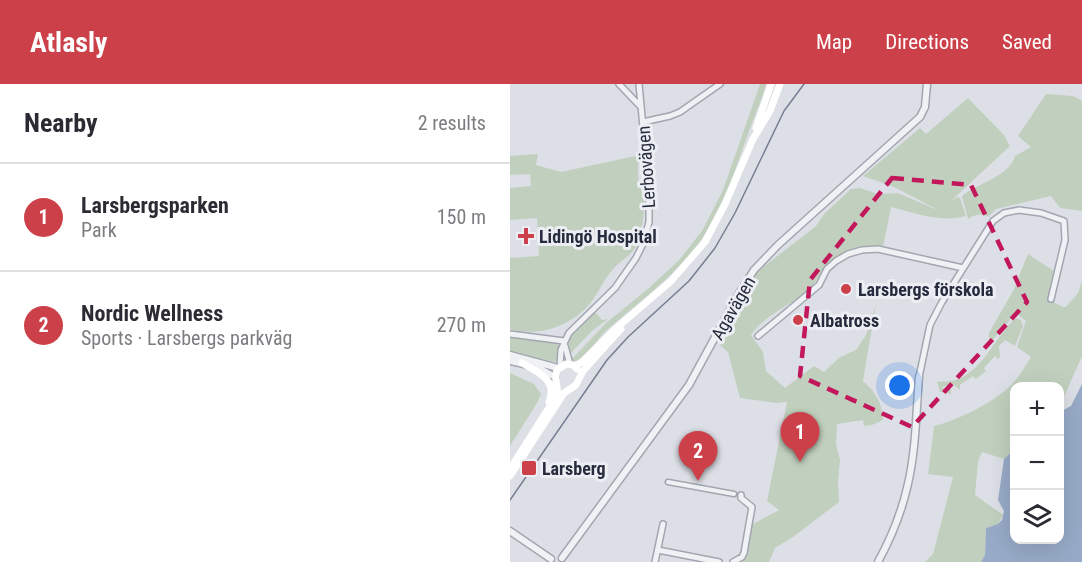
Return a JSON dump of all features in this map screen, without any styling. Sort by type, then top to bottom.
[{"type":"main road","points":[[533,431],[557,396],[556,380],[559,367],[582,362],[614,330],[681,271],[705,242],[726,204],[753,140],[771,84]]},
{"type":"main road","points":[[753,140],[770,111],[780,84]]},
{"type":"main road","points":[[510,476],[568,389],[576,385],[583,371],[639,309]]},
{"type":"main road","points":[[510,469],[550,400],[552,391],[549,381],[544,376],[522,363]]},
{"type":"main road","points":[[572,365],[579,371],[580,377]]},
{"type":"main road","points":[[556,380],[568,389]]},
{"type":"street","name":"Lerbovägen","points":[[619,84],[641,107]]},
{"type":"street","name":"Lerbovägen","points":[[564,341],[569,333],[615,288],[643,244],[649,222],[649,192],[639,84]]},
{"type":"street","points":[[643,122],[680,112],[720,84]]},
{"type":"street","name":"Agavägen","points":[[563,560],[689,385],[754,270],[778,245],[920,117],[925,107],[927,84]]},
{"type":"street","points":[[878,562],[893,532],[908,488],[912,466],[919,377],[930,325],[989,226],[997,217],[1018,210],[1060,218],[1065,226],[1065,240],[1051,299]]},
{"type":"street","points":[[758,336],[819,285],[827,269],[848,254],[878,249],[963,268]]},
{"type":"street","points":[[510,334],[564,341]]},
{"type":"street","points":[[564,341],[572,365]]},
{"type":"street","points":[[510,355],[559,367],[564,341]]},
{"type":"street","points":[[510,361],[545,370],[556,380]]},
{"type":"street","points":[[668,482],[734,494]]},
{"type":"street","points":[[733,562],[742,557],[744,553],[752,507],[741,498],[741,495]]},
{"type":"street","points":[[655,562],[663,524]]},
{"type":"street","points":[[510,531],[550,560],[556,556],[563,560]]},
{"type":"street","points":[[658,550],[719,562]]},
{"type":"highlighted area","points":[[892,178],[971,185],[1027,302],[912,427],[800,376],[810,280]]},
{"type":"green space","points":[[760,84],[766,84],[729,187],[703,237],[671,275],[608,329],[582,358],[572,362],[571,360],[606,323],[679,260],[702,231],[723,190]]},
{"type":"green space","points":[[1046,94],[1073,96],[1082,101],[1082,211],[1060,208],[1051,196],[996,209],[988,217],[977,215],[968,219],[962,196],[1000,174],[1012,163],[1015,156],[1031,147],[1018,136]]},
{"type":"green space","points":[[968,98],[1004,135],[1010,146],[951,201],[957,197],[960,198],[966,216],[938,218],[891,207],[883,247],[861,247],[846,251],[833,259],[809,290],[769,317],[751,335],[763,352],[766,371],[785,388],[814,366],[824,372],[840,357],[856,350],[866,335],[876,304],[863,381],[878,398],[883,420],[864,426],[863,420],[837,424],[836,444],[840,460],[839,502],[775,548],[769,562],[741,562],[746,554],[751,525],[779,510],[767,501],[787,402],[777,403],[740,398],[728,352],[720,345],[757,272],[816,226],[824,214],[851,189],[860,188],[878,194],[898,193],[940,211],[894,187],[863,176],[920,128],[926,134]]},
{"type":"green space","points":[[538,154],[536,165],[561,172],[640,155],[638,175],[644,199],[644,215],[635,248],[611,271],[592,301],[576,317],[566,323],[533,332],[510,329],[510,258],[539,256],[537,218],[510,220],[510,188],[531,186],[530,174],[510,175],[510,156]]},
{"type":"green space","points":[[1028,254],[1054,271],[1048,299],[1063,307],[1066,307],[1078,293],[1082,281],[1082,356],[1064,397],[1064,382],[1014,382],[1031,357],[1017,347],[1026,321],[1016,313],[989,344],[989,333],[1013,291]]},
{"type":"green space","points":[[595,312],[602,320],[608,319],[592,331],[568,356],[572,336],[579,326]]},
{"type":"green space","points":[[1016,318],[1021,320],[1023,326],[1015,346],[1005,340],[999,346],[1000,357],[998,359],[995,356],[984,368],[986,371],[976,379],[973,376],[960,385],[960,390],[953,384],[942,387],[951,388],[951,394],[940,392],[937,382],[956,380],[974,369]]},
{"type":"green space","points":[[510,337],[557,343],[559,346],[558,361],[548,362],[510,352]]},
{"type":"green space","points":[[510,373],[534,384],[541,394],[510,446]]},
{"type":"green space","points":[[1010,386],[1010,454],[1004,459],[982,452],[978,462],[975,495],[1003,515],[998,524],[986,528],[985,556],[981,562],[925,562],[933,554],[953,477],[928,474],[934,426],[964,415],[997,397]]},
{"type":"water","points":[[1082,384],[1082,562],[981,562],[985,555],[986,528],[1002,520],[1004,511],[998,500],[1004,459],[1010,454],[1010,544],[1064,544],[1064,410],[1071,406]]},
{"type":"tram line","points":[[510,500],[607,360],[628,337],[689,281],[715,248],[735,213],[784,111],[804,84]]},
{"type":"place","name":"Lidingö Hospital","points":[[526,236]]},
{"type":"place","name":"Larsbergs förskola","points":[[846,289]]},
{"type":"place","name":"Albatross","points":[[798,320]]},
{"type":"place","name":"Larsbergsparken","points":[[800,462]]},
{"type":"place","name":"Larsberg","points":[[529,468]]},
{"type":"place","name":"Nordic Wellness","points":[[698,481]]}]
